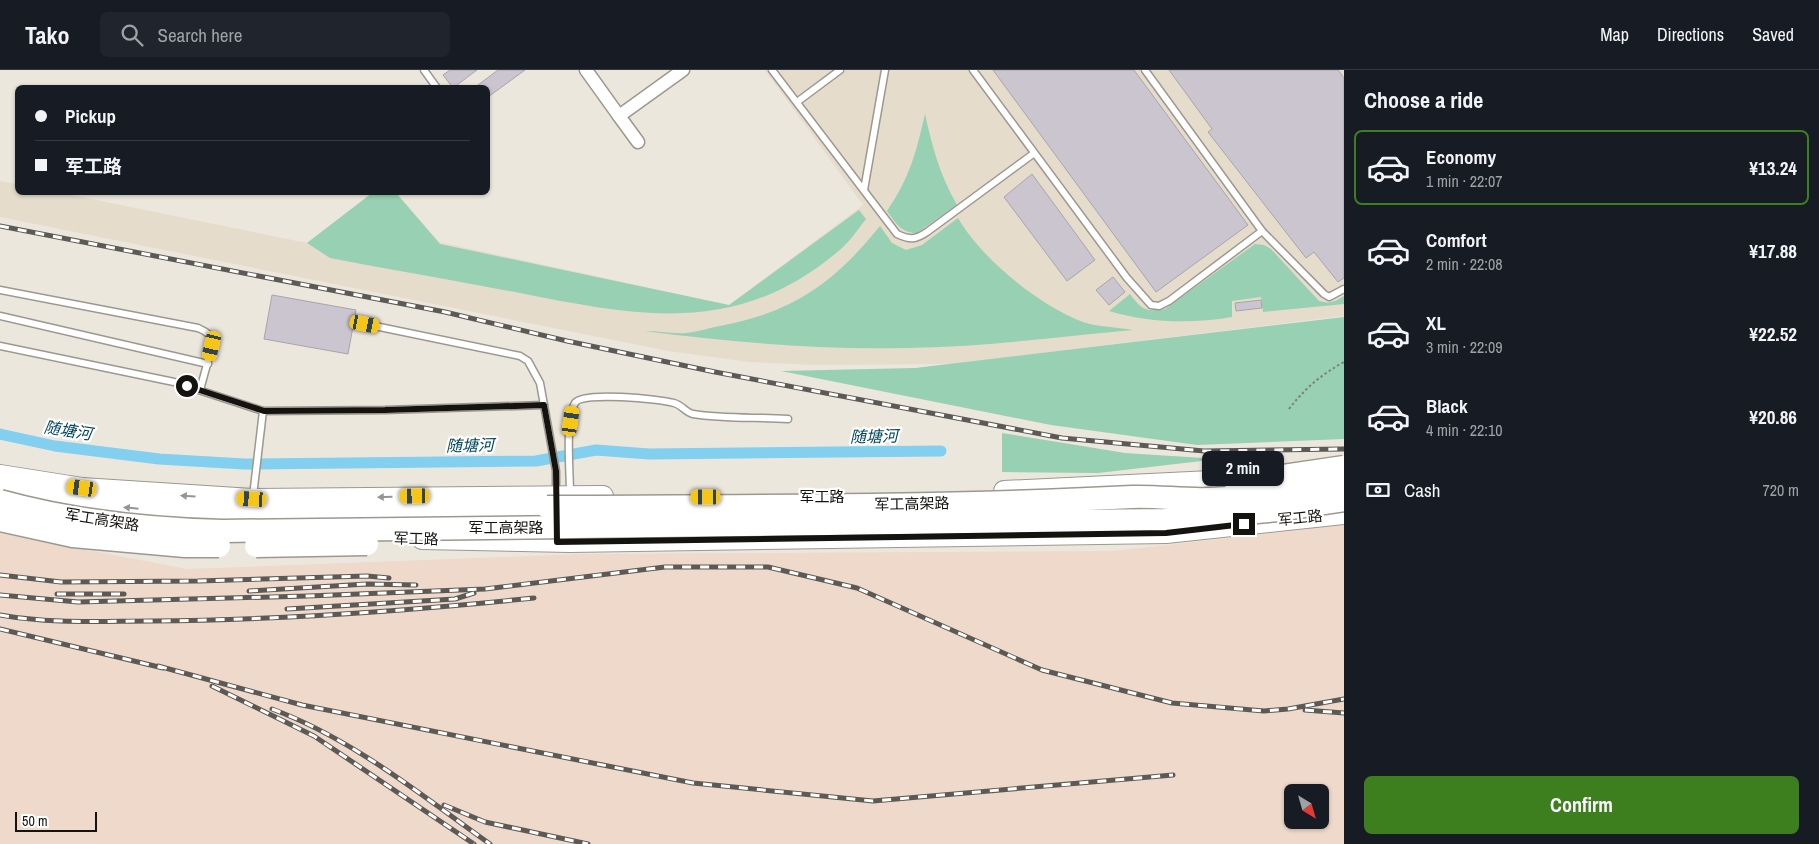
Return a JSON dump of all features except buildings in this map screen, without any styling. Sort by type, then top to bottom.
[{"type":"highway","points":[[1141,496],[1344,467]]},
{"type":"highway","name":"军工高架路","points":[[0,487],[82,503],[146,510],[348,512],[557,507],[847,506],[1058,501],[1141,496],[1207,499],[1284,494],[1344,484]]},
{"type":"highway","name":"军工高架路","points":[[0,501],[31,509],[163,529],[223,531],[628,528],[1165,520],[1279,510],[1344,500]]},
{"type":"highway","points":[[0,520],[73,536],[185,546],[486,542],[628,528]]},
{"type":"main road","name":"军工路","points":[[0,475],[82,488],[252,499],[563,505],[923,496],[1285,478],[1344,471]]},
{"type":"main road","name":"军工路","points":[[0,511],[102,530],[228,540],[563,533],[1166,533],[1344,514]]},
{"type":"street","points":[[586,70],[638,142]]},
{"type":"street","points":[[619,116],[683,70]]},
{"type":"lane","points":[[424,70],[435,85]]},
{"type":"lane","points":[[772,70],[897,234],[907,239],[916,239],[1034,154]]},
{"type":"lane","points":[[797,102],[840,70]]},
{"type":"lane","points":[[864,190],[885,70]]},
{"type":"lane","points":[[973,70],[1127,278],[1150,305],[1159,306],[1169,301],[1262,231]]},
{"type":"lane","points":[[1145,70],[1262,231],[1324,294],[1329,297],[1344,290]]},
{"type":"lane","points":[[0,290],[198,328],[209,333],[212,339],[208,364],[200,390]]},
{"type":"lane","points":[[0,316],[208,364]]},
{"type":"lane","points":[[365,324],[520,356],[528,361],[535,372],[544,405],[563,505]]},
{"type":"lane","points":[[0,346],[174,382],[237,404],[264,411],[404,410],[544,405]]},
{"type":"lane","points":[[563,505],[570,469],[569,435],[573,407],[575,401],[582,397],[604,396],[673,402],[694,414],[788,419]]},
{"type":"lane","points":[[252,499],[264,411]]},
{"type":"path","points":[[1288,409],[1304,390],[1322,375],[1344,362]]},
{"type":"shaded area","points":[[765,70],[1344,70],[1344,316],[953,364],[814,365],[749,362],[668,351],[0,217],[0,181],[15,184],[15,195],[72,195],[307,243],[369,195],[399,195],[439,242],[729,305],[863,205]]},
{"type":"shaded area","points":[[1344,522],[1344,844],[0,844],[0,533],[187,569],[582,554],[1113,551],[1302,530]]},
{"type":"green space","points":[[925,114],[937,161],[957,205],[917,233],[911,233],[899,226],[887,211],[907,176]]},
{"type":"green space","points":[[369,195],[398,195],[440,244],[729,305],[859,210],[866,219],[842,248],[804,276],[766,296],[727,308],[688,313],[648,313],[564,302],[330,258],[307,243]]},
{"type":"green space","points":[[958,218],[968,234],[996,264],[1013,279],[1048,304],[1083,322],[1133,330],[962,346],[872,348],[774,344],[644,331],[690,332],[769,313],[790,304],[828,279],[863,246],[880,226],[892,243],[906,250],[922,245]]},
{"type":"green space","points":[[1255,244],[1264,245],[1271,249],[1319,301],[1332,302],[1344,296],[1344,304],[1263,312],[1261,297],[1232,301],[1232,317],[1201,321],[1155,320],[1109,311],[1130,294],[1144,309],[1165,309]]},
{"type":"green space","points":[[1344,317],[1344,439],[1197,445],[1051,425],[781,371],[915,368]]},
{"type":"green space","points":[[1002,433],[1125,453],[1219,459],[1098,473],[1002,472]]},
{"type":"waterway","name":"随塘河","points":[[0,434],[55,446],[159,459],[244,464],[536,461],[596,450],[649,454],[941,451]]},
{"type":"railway","points":[[0,226],[445,312],[567,341],[715,372],[1062,438],[1204,451],[1344,449]]},
{"type":"railway","points":[[0,595],[78,602],[308,596],[485,589],[665,567],[768,567],[857,588],[1042,670],[1172,703],[1264,711],[1288,709],[1344,699]]},
{"type":"railway","points":[[0,575],[61,582],[198,581],[367,576],[389,578]]},
{"type":"railway","points":[[249,591],[367,584],[416,585]]},
{"type":"railway","points":[[287,609],[455,599],[474,593]]},
{"type":"railway","points":[[57,594],[124,594]]},
{"type":"railway","points":[[0,615],[38,620],[76,621],[247,619],[391,611],[534,598]]},
{"type":"railway","points":[[0,629],[163,668]]},
{"type":"railway","points":[[158,666],[302,705],[693,783],[873,801],[1173,775]]},
{"type":"railway","points":[[212,686],[314,736],[474,844]]},
{"type":"railway","points":[[272,709],[302,721],[331,736],[386,769],[490,844]]},
{"type":"railway","points":[[1305,710],[1344,713]]},
{"type":"railway","points":[[444,805],[485,822],[588,844]]},
{"type":"route","points":[[187,386],[237,404],[264,411],[385,410],[544,405],[556,471],[557,542],[1166,533],[1244,524]]}]
